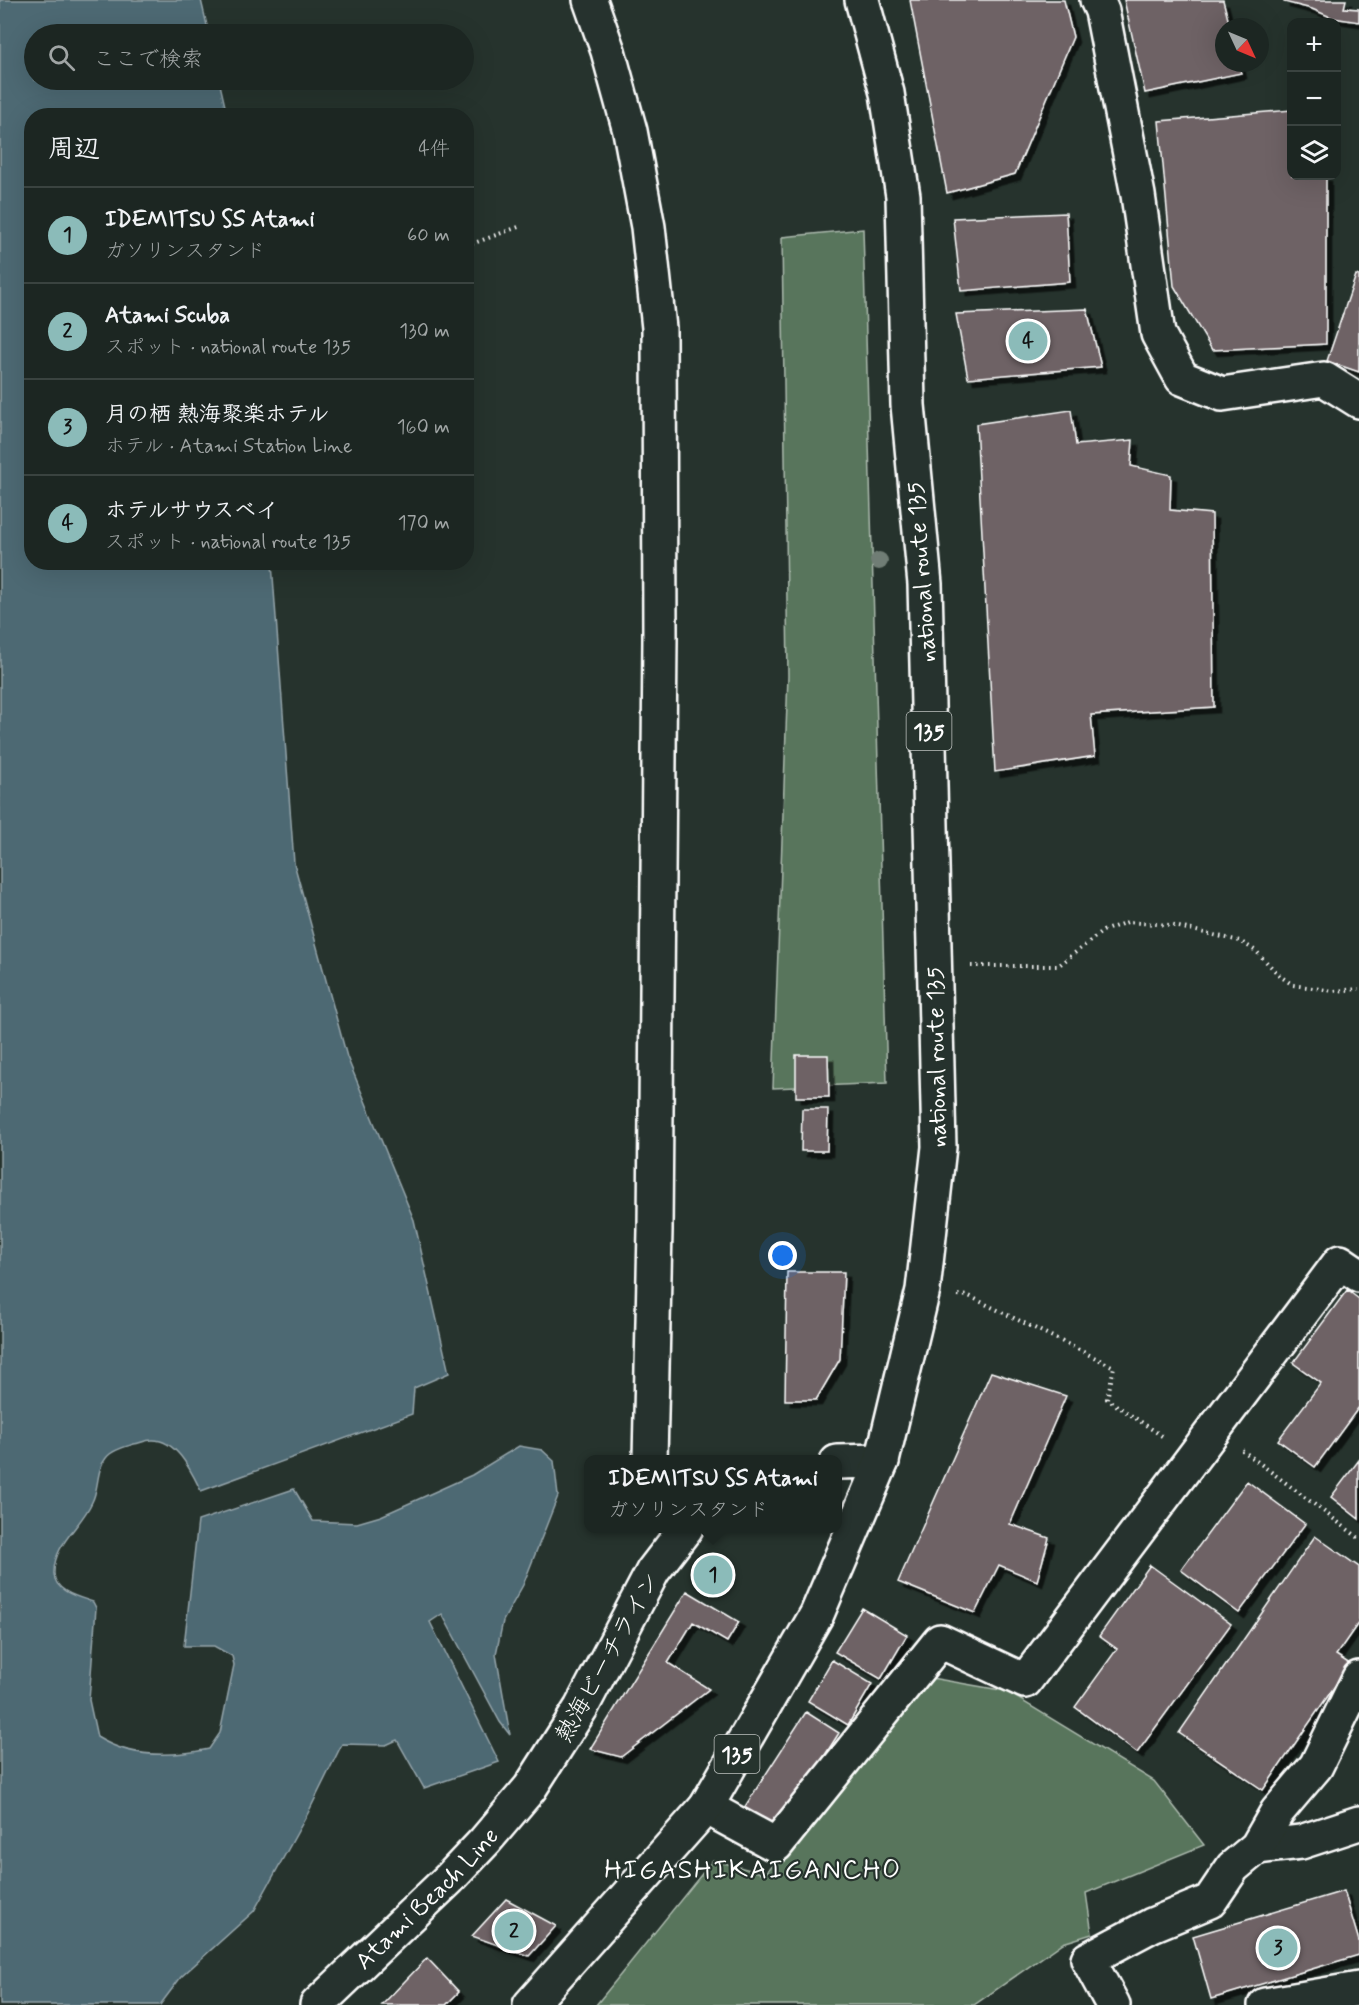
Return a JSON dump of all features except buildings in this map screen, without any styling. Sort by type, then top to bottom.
[{"type":"main road","points":[[590,0],[608,51],[630,131],[648,226],[659,328],[660,662],[655,1230],[650,1455]]},
{"type":"main road","name":"national route 135","points":[[530,2005],[706,1807],[818,1614],[882,1461],[923,1290],[939,1147],[925,584],[908,405],[903,196],[887,93],[862,0]]},
{"type":"main road","points":[[1098,0],[1138,195],[1158,334],[1182,378],[1222,394],[1324,379],[1359,401]]},
{"type":"main road","points":[[706,1807],[776,1845],[940,1641],[1025,1681],[1340,1262],[1359,1275]]},
{"type":"main road","points":[[842,1462],[882,1461]]},
{"type":"main road","name":"熱海ビーチライン","points":[[530,1788],[581,1708],[653,1571],[676,1533]]},
{"type":"main road","points":[[1113,2005],[1088,1959],[1152,1925],[1210,1901],[1233,1867],[1257,1847],[1277,1812],[1316,1766],[1359,1678]]},
{"type":"main road","name":"Atami Beach Line","points":[[317,2005],[485,1841],[530,1788]]},
{"type":"main road","points":[[1257,1847],[1301,1842],[1359,1823]]},
{"type":"main road","points":[[1265,2005],[1359,1989]]},
{"type":"path","points":[[474,243],[520,226]]},
{"type":"path","points":[[971,966],[1058,966],[1103,931],[1127,922],[1170,925],[1240,941],[1256,951],[1293,985],[1333,991],[1359,989]]},
{"type":"path","points":[[923,1290],[969,1296],[1114,1367],[1107,1399],[1193,1457]]},
{"type":"path","points":[[1214,1430],[1287,1482],[1359,1538]]},
{"type":"green space","points":[[863,229],[887,1083],[773,1088],[788,676],[782,237]]},
{"type":"green space","points":[[931,1678],[1006,1691],[1154,1781],[1204,1845],[1086,1893],[1092,1934],[1063,1943],[974,2005],[596,2005],[713,1860],[765,1874]]},
{"type":"water","points":[[0,0],[201,0],[207,24],[24,24],[24,90],[221,90],[225,108],[24,108],[24,570],[273,570],[294,863],[347,1057],[414,1220],[449,1373],[414,1388],[412,1414],[201,1491],[182,1458],[169,1445],[161,1441],[150,1440],[134,1444],[109,1455],[101,1468],[92,1502],[58,1554],[54,1574],[55,1580],[63,1589],[93,1602],[96,1608],[89,1700],[97,1737],[123,1749],[166,1754],[209,1749],[220,1733],[234,1665],[232,1656],[214,1646],[184,1646],[198,1521],[294,1489],[313,1521],[357,1523],[381,1516],[472,1475],[519,1446],[542,1450],[554,1461],[558,1496],[523,1585],[503,1621],[496,1654],[510,1735],[500,1722],[442,1614],[430,1622],[499,1762],[424,1788],[397,1740],[386,1745],[342,1744],[308,1813],[254,1911],[181,1977],[160,2005],[0,2005]]},
{"type":"place","name":"ホテルサウスベイ","points":[[1028,341]]},
{"type":"place","name":"IDEMITSU SS Atami","points":[[713,1575]]},
{"type":"place","name":"Atami Scuba","points":[[514,1931]]},
{"type":"place","name":"月の栖 熱海聚楽ホテル","points":[[1278,1948]]},
{"type":"district","name":"HIGASHIKAIGANCHO","points":[[753,1869]]}]
